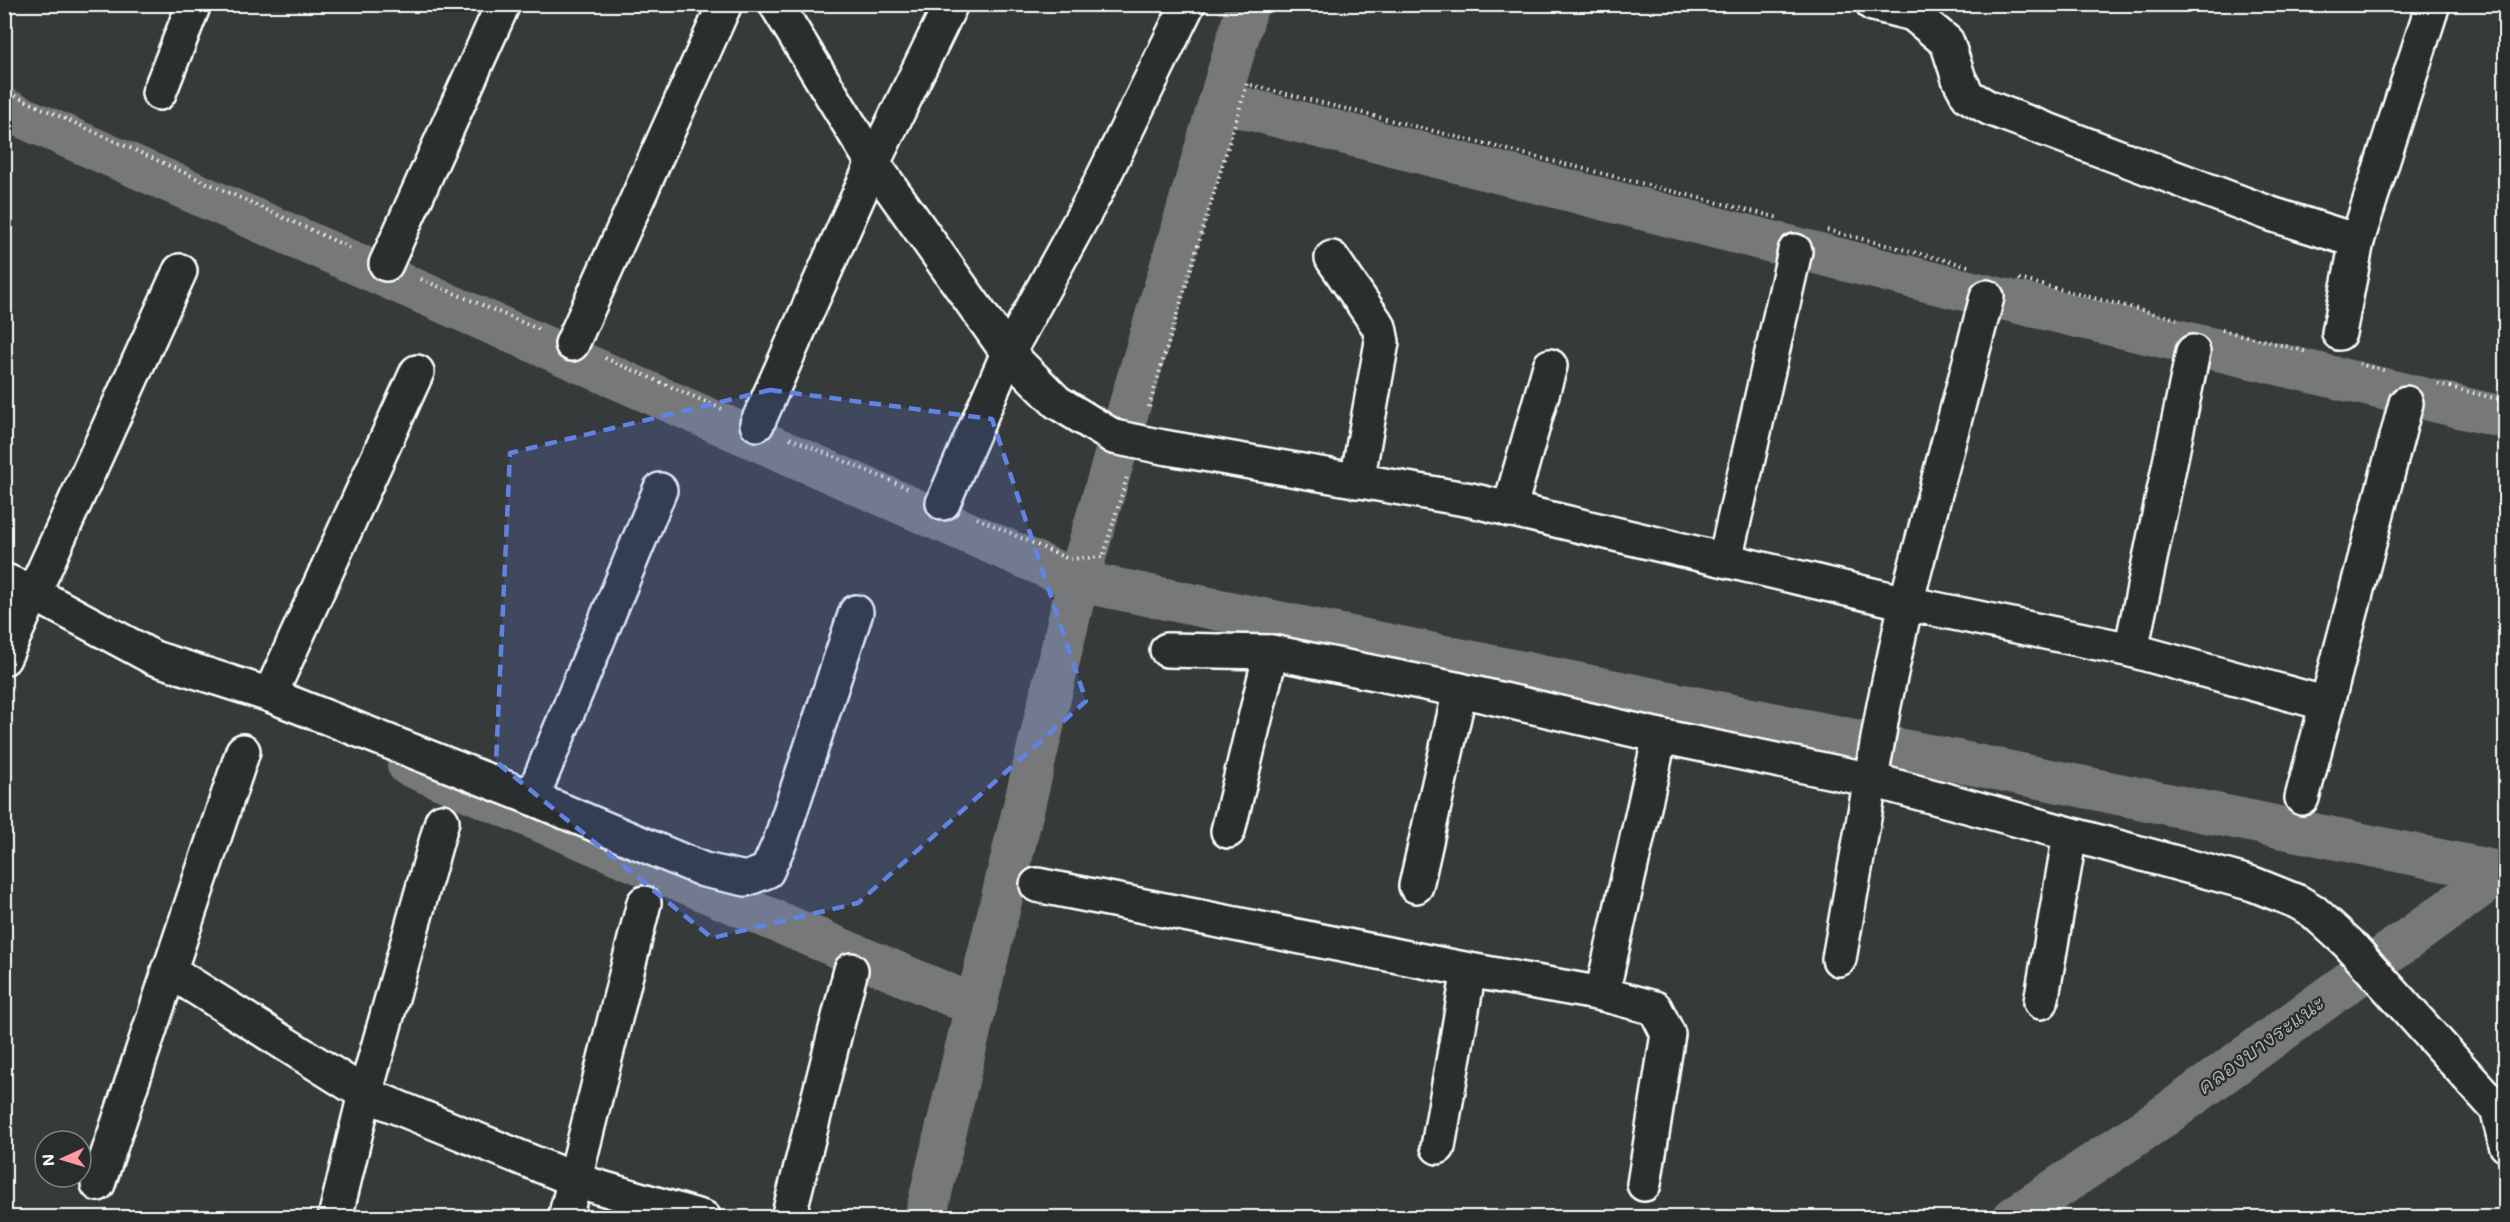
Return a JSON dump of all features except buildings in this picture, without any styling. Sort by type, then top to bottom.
[{"type":"street","points":[[159,93],[194,4]]},
{"type":"street","points":[[386,264],[502,4]]},
{"type":"street","points":[[572,344],[725,4]]},
{"type":"street","points":[[776,4],[873,163],[1008,353],[1057,402],[1114,436],[1163,447],[1471,500],[1906,603],[2131,650],[2327,704]]},
{"type":"street","points":[[757,424],[873,163],[951,4]]},
{"type":"street","points":[[943,503],[1008,353],[1095,194],[1188,4]]},
{"type":"street","points":[[1873,4],[1913,14],[1947,42],[1968,96],[1989,108],[2271,214],[2357,241]]},
{"type":"street","points":[[2339,333],[2357,241],[2433,4]]},
{"type":"street","points":[[1725,560],[1792,236]]},
{"type":"street","points":[[1332,258],[1379,327],[1382,342],[1357,481]]},
{"type":"street","points":[[4,658],[19,586],[180,271]]},
{"type":"street","points":[[1839,959],[1884,705],[1906,603],[1998,286]]},
{"type":"street","points":[[2131,650],[2193,352]]},
{"type":"street","points":[[1509,510],[1550,366]]},
{"type":"street","points":[[270,695],[417,372]]},
{"type":"street","points":[[2302,798],[2406,403]]},
{"type":"street","points":[[532,798],[660,490]]},
{"type":"street","points":[[19,586],[154,658],[270,695],[532,798],[704,870],[746,879],[767,871],[780,842],[856,612]]},
{"type":"street","points":[[1167,650],[1271,652],[1460,690],[1660,736],[1872,780],[2253,884],[2298,902],[2313,911],[2348,943],[2501,1110],[2505,1145]]},
{"type":"street","points":[[1228,831],[1271,652]]},
{"type":"street","points":[[1416,886],[1460,690]]},
{"type":"street","points":[[1602,994],[1660,736]]},
{"type":"street","points":[[98,1184],[243,751]]},
{"type":"street","points":[[335,1218],[365,1094],[442,821]]},
{"type":"street","points":[[2041,1002],[2070,835]]},
{"type":"street","points":[[1037,885],[1602,994],[1655,1008],[1668,1034],[1644,1184]]},
{"type":"street","points":[[565,1218],[644,903]]},
{"type":"street","points":[[168,970],[365,1094],[574,1179],[704,1218]]},
{"type":"street","points":[[788,1218],[851,970]]},
{"type":"street","points":[[1438,1147],[1469,970]]},
{"type":"path","points":[[1148,410],[1247,84],[1792,236]]},
{"type":"path","points":[[4,91],[386,264],[1068,559],[1103,557],[1130,467]]},
{"type":"path","points":[[1824,229],[1974,267]]},
{"type":"path","points":[[1998,286],[2182,320]]},
{"type":"path","points":[[2217,328],[2309,352]]},
{"type":"path","points":[[2355,364],[2390,372]]},
{"type":"path","points":[[2436,384],[2505,401]]},
{"type":"highlighted area","points":[[770,390],[992,419],[1086,701],[858,903],[712,938],[496,762],[510,453]]},
{"type":"waterway","points":[[925,1218],[1078,581],[1248,4]]},
{"type":"waterway","points":[[1220,102],[1926,281],[2506,418]]},
{"type":"waterway","points":[[4,109],[1078,581],[2499,872]]},
{"type":"waterway","points":[[408,765],[976,1006]]},
{"type":"waterway","name":"คลองบางระแนะ","points":[[2013,1218],[2167,1114],[2506,868]]}]
